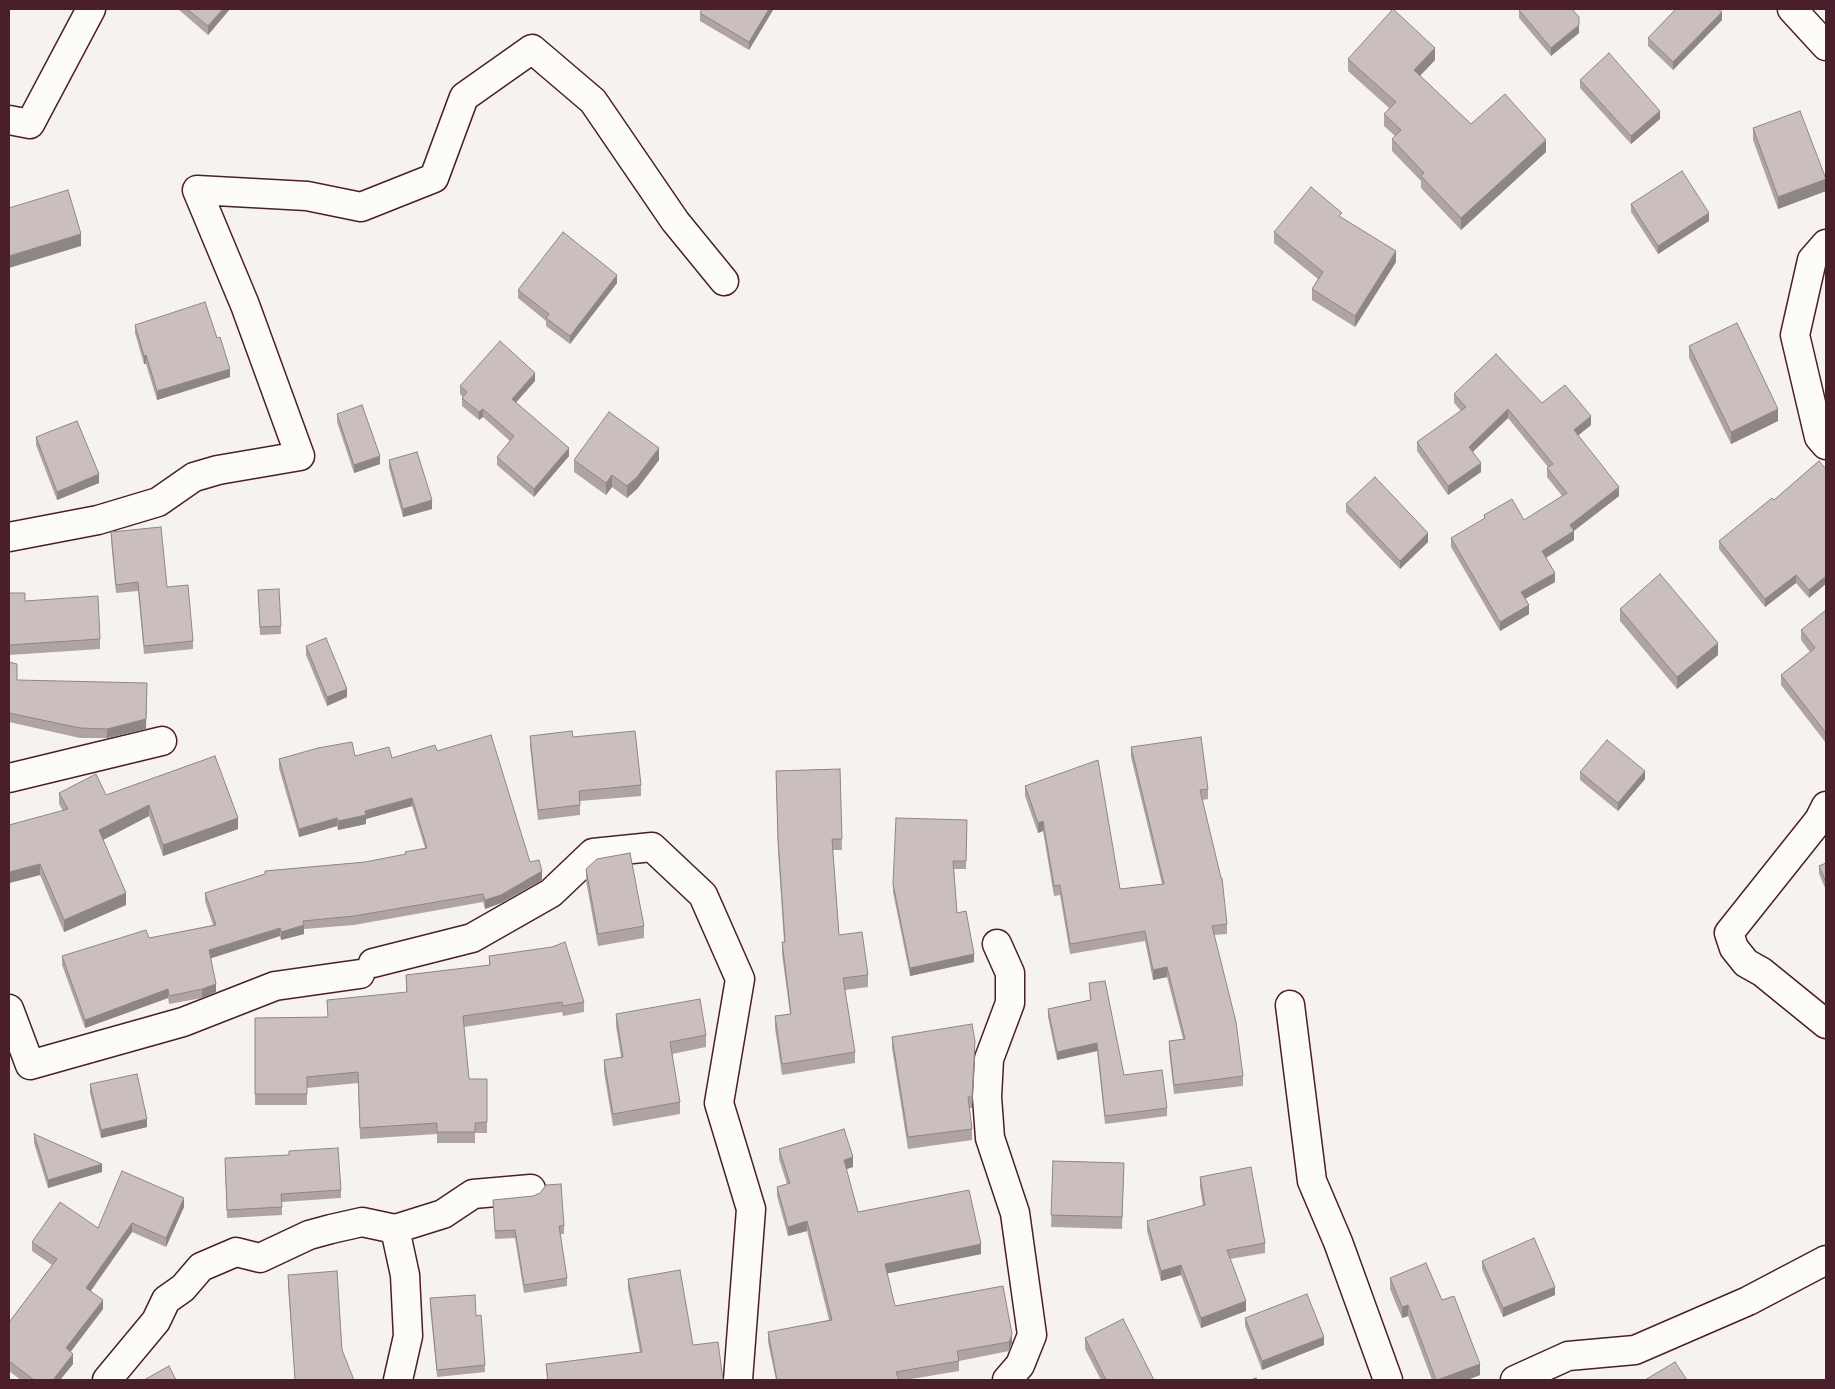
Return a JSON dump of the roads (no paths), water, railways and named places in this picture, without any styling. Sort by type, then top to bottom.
[{"type":"street","points":[[9,120],[30,124],[91,9]]},
{"type":"street","points":[[1792,9],[1826,46]]},
{"type":"street","points":[[9,537],[98,520],[158,502],[194,477],[218,470],[300,456],[246,305],[197,190],[307,196],[361,207],[434,178],[464,97],[532,50],[593,101],[675,221],[724,281]]},
{"type":"street","points":[[1826,244],[1812,260],[1795,334],[1819,437],[1826,444]]},
{"type":"street","points":[[9,778],[162,741]]},
{"type":"street","points":[[1826,806],[1819,820],[1729,932],[1734,948],[1746,962],[1762,972],[1826,1024]]},
{"type":"street","points":[[9,1009],[30,1065],[183,1022],[275,986],[366,969],[472,938],[551,893],[593,853],[652,847],[703,895],[740,979],[719,1102],[751,1209],[738,1380]]},
{"type":"street","points":[[997,944],[1010,973],[1010,1003],[989,1059],[987,1097],[990,1138],[1015,1214],[1032,1335],[1020,1365],[1007,1380]]},
{"type":"street","points":[[1290,1005],[1312,1182],[1338,1242],[1388,1380]]},
{"type":"street","points":[[107,1380],[156,1321],[166,1300],[182,1288],[201,1267],[236,1252],[260,1258],[309,1235],[362,1222],[395,1229],[444,1214],[472,1194],[530,1189]]},
{"type":"street","points":[[395,1229],[405,1275],[408,1336],[398,1380]]},
{"type":"street","points":[[1515,1380],[1568,1356],[1635,1350],[1748,1301],[1826,1260]]}]
